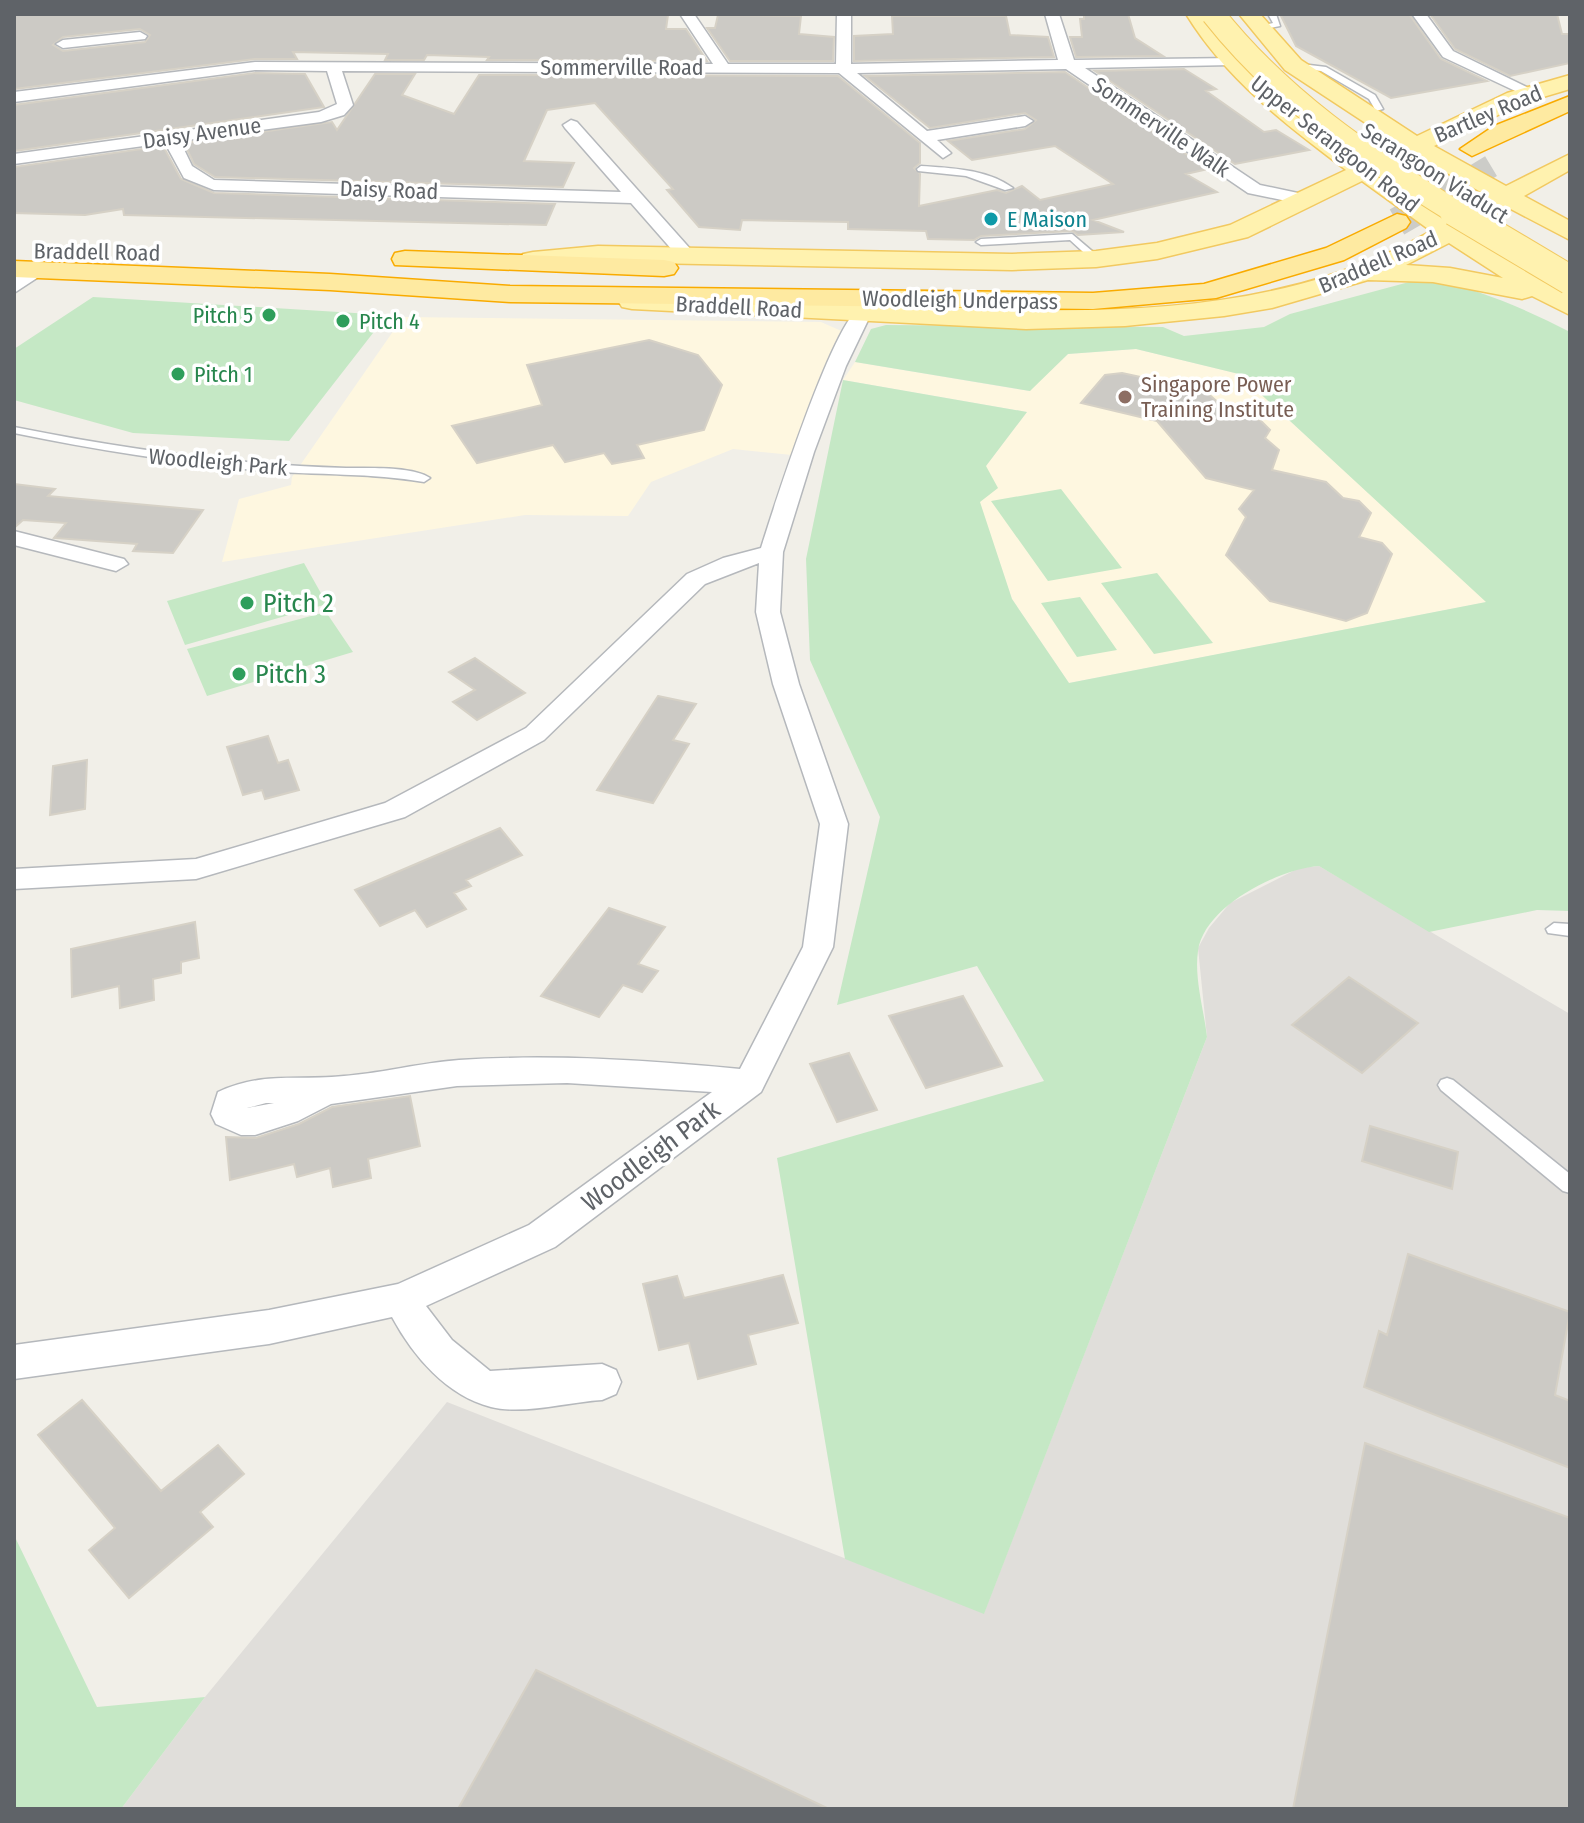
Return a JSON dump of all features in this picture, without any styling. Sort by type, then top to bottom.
[{"type":"highway","points":[[1472,149],[1502,131],[1570,103]]},
{"type":"highway","points":[[1510,155],[1570,123]]},
{"type":"highway","name":"Woodleigh Underpass","points":[[510,294],[1093,301],[1206,292],[1335,254],[1387,214],[1326,232],[1254,259],[1189,273],[937,280],[533,260]]},
{"type":"highway","name":"Braddell Road","points":[[14,251],[533,260]]},
{"type":"highway","name":"Braddell Road","points":[[21,275],[330,282],[510,294]]},
{"type":"main road","name":"Upper Serangoon Road","points":[[1196,14],[1231,61],[1272,100],[1364,173],[1493,259],[1565,295]]},
{"type":"main road","name":"Serangoon Viaduct","points":[[1213,14],[1228,36],[1267,76],[1315,117],[1446,204],[1565,295]]},
{"type":"main road","name":"Upper Serangoon Road","points":[[1255,18],[1293,65],[1415,145],[1428,161],[1484,188],[1505,194]]},
{"type":"main road","name":"Serangoon Viaduct","points":[[1255,18],[1255,36],[1339,113],[1392,150],[1570,255]]},
{"type":"main road","points":[[1315,78],[1379,109],[1420,121],[1466,122]]},
{"type":"main road","name":"Bartley Road","points":[[1364,173],[1385,171],[1413,156],[1415,145],[1531,93],[1570,82]]},
{"type":"main road","points":[[1317,194],[1333,165],[1328,144]]},
{"type":"main road","name":"Braddell Road","points":[[533,260],[598,254],[687,256],[1051,250],[1096,259],[1157,251],[1231,234],[1364,173]]},
{"type":"main road","points":[[1449,231],[1505,194],[1565,185]]},
{"type":"main road","points":[[1505,194],[1570,234]]},
{"type":"main road","name":"Braddell Road","points":[[510,294],[861,314],[1090,319],[1212,309],[1309,291],[1411,252],[1449,231]]},
{"type":"main road","points":[[1493,259],[1493,249],[1504,243],[1527,237],[1570,234]]},
{"type":"main road","points":[[1309,291],[1409,271],[1446,273],[1565,295]]},
{"type":"street","points":[[687,14],[723,68]]},
{"type":"street","points":[[844,14],[843,69],[943,153]]},
{"type":"street","name":"Sommerville Walk","points":[[1052,14],[1063,57],[1071,65],[1254,189],[1317,194]]},
{"type":"street","points":[[1419,14],[1448,54],[1531,93]]},
{"type":"street","points":[[63,44],[145,50]]},
{"type":"street","name":"Sommerville Road","points":[[14,97],[145,50],[255,66],[843,69],[1231,61]]},
{"type":"street","name":"Daisy Avenue","points":[[14,159],[338,112],[345,105],[333,65]]},
{"type":"street","points":[[923,137],[1025,121]]},
{"type":"street","points":[[571,125],[687,256]]},
{"type":"street","name":"Daisy Road","points":[[171,138],[186,175],[197,182],[214,185],[634,198]]},
{"type":"street","name":"Woodleigh Park","points":[[14,1362],[269,1327],[402,1299],[542,1236],[749,1083],[818,947],[834,824],[786,684],[768,612],[771,552],[809,437],[861,314]]},
{"type":"street","points":[[14,538],[116,564]]},
{"type":"street","points":[[14,879],[196,869],[395,810],[535,734],[696,579],[731,563],[771,552]]},
{"type":"street","points":[[324,1091],[459,1073],[647,1072],[749,1083]]},
{"type":"street","points":[[402,1299],[415,1327],[445,1359],[491,1389],[602,1382]]},
{"type":"lane","points":[[1293,65],[1323,69],[1372,97],[1379,109]]},
{"type":"lane","points":[[921,169],[968,172],[988,177],[1008,188]]},
{"type":"lane","points":[[981,242],[1051,250]]},
{"type":"lane","name":"Woodleigh Park","points":[[14,430],[121,453],[303,470],[392,471],[424,478]]},
{"type":"lane","points":[[1447,1085],[1570,1185]]},
{"type":"shaded area","points":[[403,317],[821,322],[846,333],[792,455],[733,449],[651,482],[628,516],[525,515],[222,562],[239,499],[291,485],[292,477]]},
{"type":"shaded area","points":[[1136,349],[1239,374],[1487,602],[1069,683],[1012,599],[979,501],[986,466],[1027,412],[843,380],[855,362],[1029,391],[1068,354]]},
{"type":"shaded area","points":[[1319,866],[1570,1014],[1570,1809],[121,1809],[205,1697],[447,1402],[984,1613],[1207,1037],[1198,948],[1209,928],[1230,903],[1299,868]]},
{"type":"green space","points":[[1424,278],[1499,300],[1570,332],[1570,911],[1537,910],[1429,932],[1319,866],[1265,882],[1228,905],[1214,919],[1203,935],[1197,961],[1207,1037],[984,1614],[845,1559],[777,1158],[1044,1081],[977,966],[837,1005],[880,817],[810,660],[806,559],[843,380],[1027,412],[986,466],[998,488],[980,502],[1012,599],[1069,683],[1486,602],[1239,374],[1136,349],[1068,354],[1030,391],[855,362],[871,329],[886,325],[1163,327],[1184,336],[1264,327],[1290,314]]},
{"type":"green space","name":"Pitch 1","points":[[93,297],[387,315],[289,441],[133,433],[14,400],[14,349]]},
{"type":"green space","points":[[1061,489],[1122,568],[1048,581],[991,501]]},
{"type":"green space","name":"Pitch 2","points":[[304,563],[327,604],[185,645],[167,601]]},
{"type":"green space","points":[[1157,573],[1213,643],[1154,654],[1101,583]]},
{"type":"green space","points":[[1080,597],[1117,650],[1077,657],[1041,603]]},
{"type":"green space","name":"Pitch 3","points":[[326,612],[353,652],[207,696],[187,649]]},
{"type":"green space","points":[[14,1535],[97,1707],[205,1697],[121,1809],[14,1809]]},
{"type":"building","points":[[14,14],[668,15],[666,29],[686,29],[707,61],[487,60],[489,57],[427,55],[424,60],[385,60],[388,54],[293,52],[297,59],[255,59],[14,89]],"holes":[[[140,29],[150,35],[145,42],[63,51],[53,45],[63,37]]]},
{"type":"building","points":[[1084,14],[1128,14],[1135,38],[1163,56],[1076,57],[1070,37],[1082,37],[1080,19],[1084,19]]},
{"type":"building","points":[[1280,14],[1409,14],[1441,59],[1487,81],[1391,98],[1296,46]]},
{"type":"building","points":[[1430,14],[1557,14],[1562,34],[1570,34],[1570,63],[1510,76],[1455,49]]},
{"type":"building","points":[[718,15],[801,16],[799,34],[834,37],[833,61],[730,61],[707,28],[715,28]]},
{"type":"building","points":[[892,16],[1006,16],[1010,35],[1048,37],[1054,57],[854,61],[854,36],[893,34]]},
{"type":"building","points":[[1184,69],[1216,89],[1206,91],[1264,132],[1276,130],[1309,150],[1235,164],[1095,71]]},
{"type":"building","points":[[1065,72],[1208,169],[1186,174],[1217,192],[1093,220],[1124,232],[1078,235],[1072,231],[981,236],[974,240],[928,239],[926,231],[848,229],[848,222],[742,220],[740,230],[699,227],[667,190],[673,189],[595,103],[547,110],[524,161],[574,163],[563,187],[215,177],[194,164],[184,143],[332,122],[337,130],[375,74],[415,74],[402,95],[454,114],[479,75],[838,76],[920,143],[920,163],[914,168],[920,174],[919,206],[997,190],[1006,193],[1022,186],[1040,200],[1113,184],[1055,146],[972,160],[948,141],[1025,129],[1036,120],[1025,113],[930,128],[865,76]]},
{"type":"building","points":[[255,73],[305,74],[324,107],[14,151],[14,105]]},
{"type":"building","points":[[163,146],[181,179],[214,193],[555,204],[546,225],[124,215],[123,209],[85,215],[14,213],[14,167]]},
{"type":"building","points":[[649,340],[698,355],[722,385],[704,430],[637,445],[644,458],[612,464],[604,453],[565,462],[553,445],[477,463],[452,426],[542,405],[527,365]]},
{"type":"building","points":[[1122,373],[1205,391],[1230,413],[1260,420],[1270,430],[1265,438],[1279,450],[1272,470],[1326,482],[1343,498],[1359,501],[1371,513],[1359,537],[1382,543],[1392,554],[1367,613],[1346,621],[1270,601],[1226,555],[1246,517],[1239,509],[1254,490],[1206,478],[1157,421],[1081,403],[1105,375]]},
{"type":"building","points":[[14,484],[55,489],[48,496],[203,510],[173,553],[133,551],[137,544],[54,538],[66,523],[23,520],[14,528]]},
{"type":"building","points":[[475,658],[525,693],[477,720],[453,702],[475,690],[449,672]]},
{"type":"building","points":[[658,696],[696,704],[673,740],[689,744],[653,803],[597,790]]},
{"type":"building","points":[[268,736],[278,763],[288,760],[299,790],[265,799],[262,790],[243,795],[227,747]]},
{"type":"building","points":[[87,760],[85,809],[50,815],[53,766]]},
{"type":"building","points":[[500,828],[522,855],[466,880],[471,886],[454,893],[466,909],[427,927],[415,910],[380,926],[355,890]]},
{"type":"building","points":[[609,908],[665,927],[638,964],[658,971],[642,992],[623,985],[599,1017],[541,996]]},
{"type":"building","points":[[195,922],[199,958],[181,962],[181,973],[153,979],[154,1000],[120,1008],[119,986],[72,997],[71,949]]},
{"type":"building","points":[[1349,977],[1418,1023],[1362,1073],[1292,1025]]},
{"type":"building","points":[[963,996],[1002,1066],[926,1088],[889,1016]]},
{"type":"building","points":[[849,1053],[877,1110],[837,1122],[810,1064]]},
{"type":"building","points":[[410,1096],[420,1146],[368,1159],[371,1178],[333,1187],[330,1168],[297,1177],[294,1164],[230,1180],[226,1137],[256,1138],[299,1124],[332,1107]]},
{"type":"building","points":[[1370,1126],[1458,1152],[1452,1189],[1362,1161]]},
{"type":"building","points":[[1408,1254],[1570,1312],[1555,1395],[1570,1401],[1570,1468],[1364,1387],[1379,1331],[1387,1335]]},
{"type":"building","points":[[783,1275],[798,1323],[748,1335],[756,1364],[698,1379],[689,1343],[659,1350],[643,1284],[677,1276],[684,1298]]},
{"type":"building","points":[[82,1400],[161,1491],[218,1445],[244,1474],[200,1512],[213,1527],[129,1598],[89,1550],[115,1528],[38,1435]]},
{"type":"building","points":[[1365,1443],[1570,1518],[1570,1809],[1293,1809]]},
{"type":"building","points":[[536,1670],[829,1809],[458,1809]]},
{"type":"tunnel","points":[[1413,213],[1498,162]]},
{"type":"tunnel","points":[[1397,222],[1416,211]]},
{"type":"place","name":"E Maison","points":[[991,219]]},
{"type":"place","name":"Pitch 5","points":[[269,315]]},
{"type":"place","name":"Pitch 4","points":[[343,321]]},
{"type":"place","name":"Pitch 1","points":[[178,374]]},
{"type":"place","name":"Singapore Power Training Institute","points":[[1125,397]]},
{"type":"place","name":"Pitch 2","points":[[247,603]]},
{"type":"place","name":"Pitch 3","points":[[239,674]]}]
